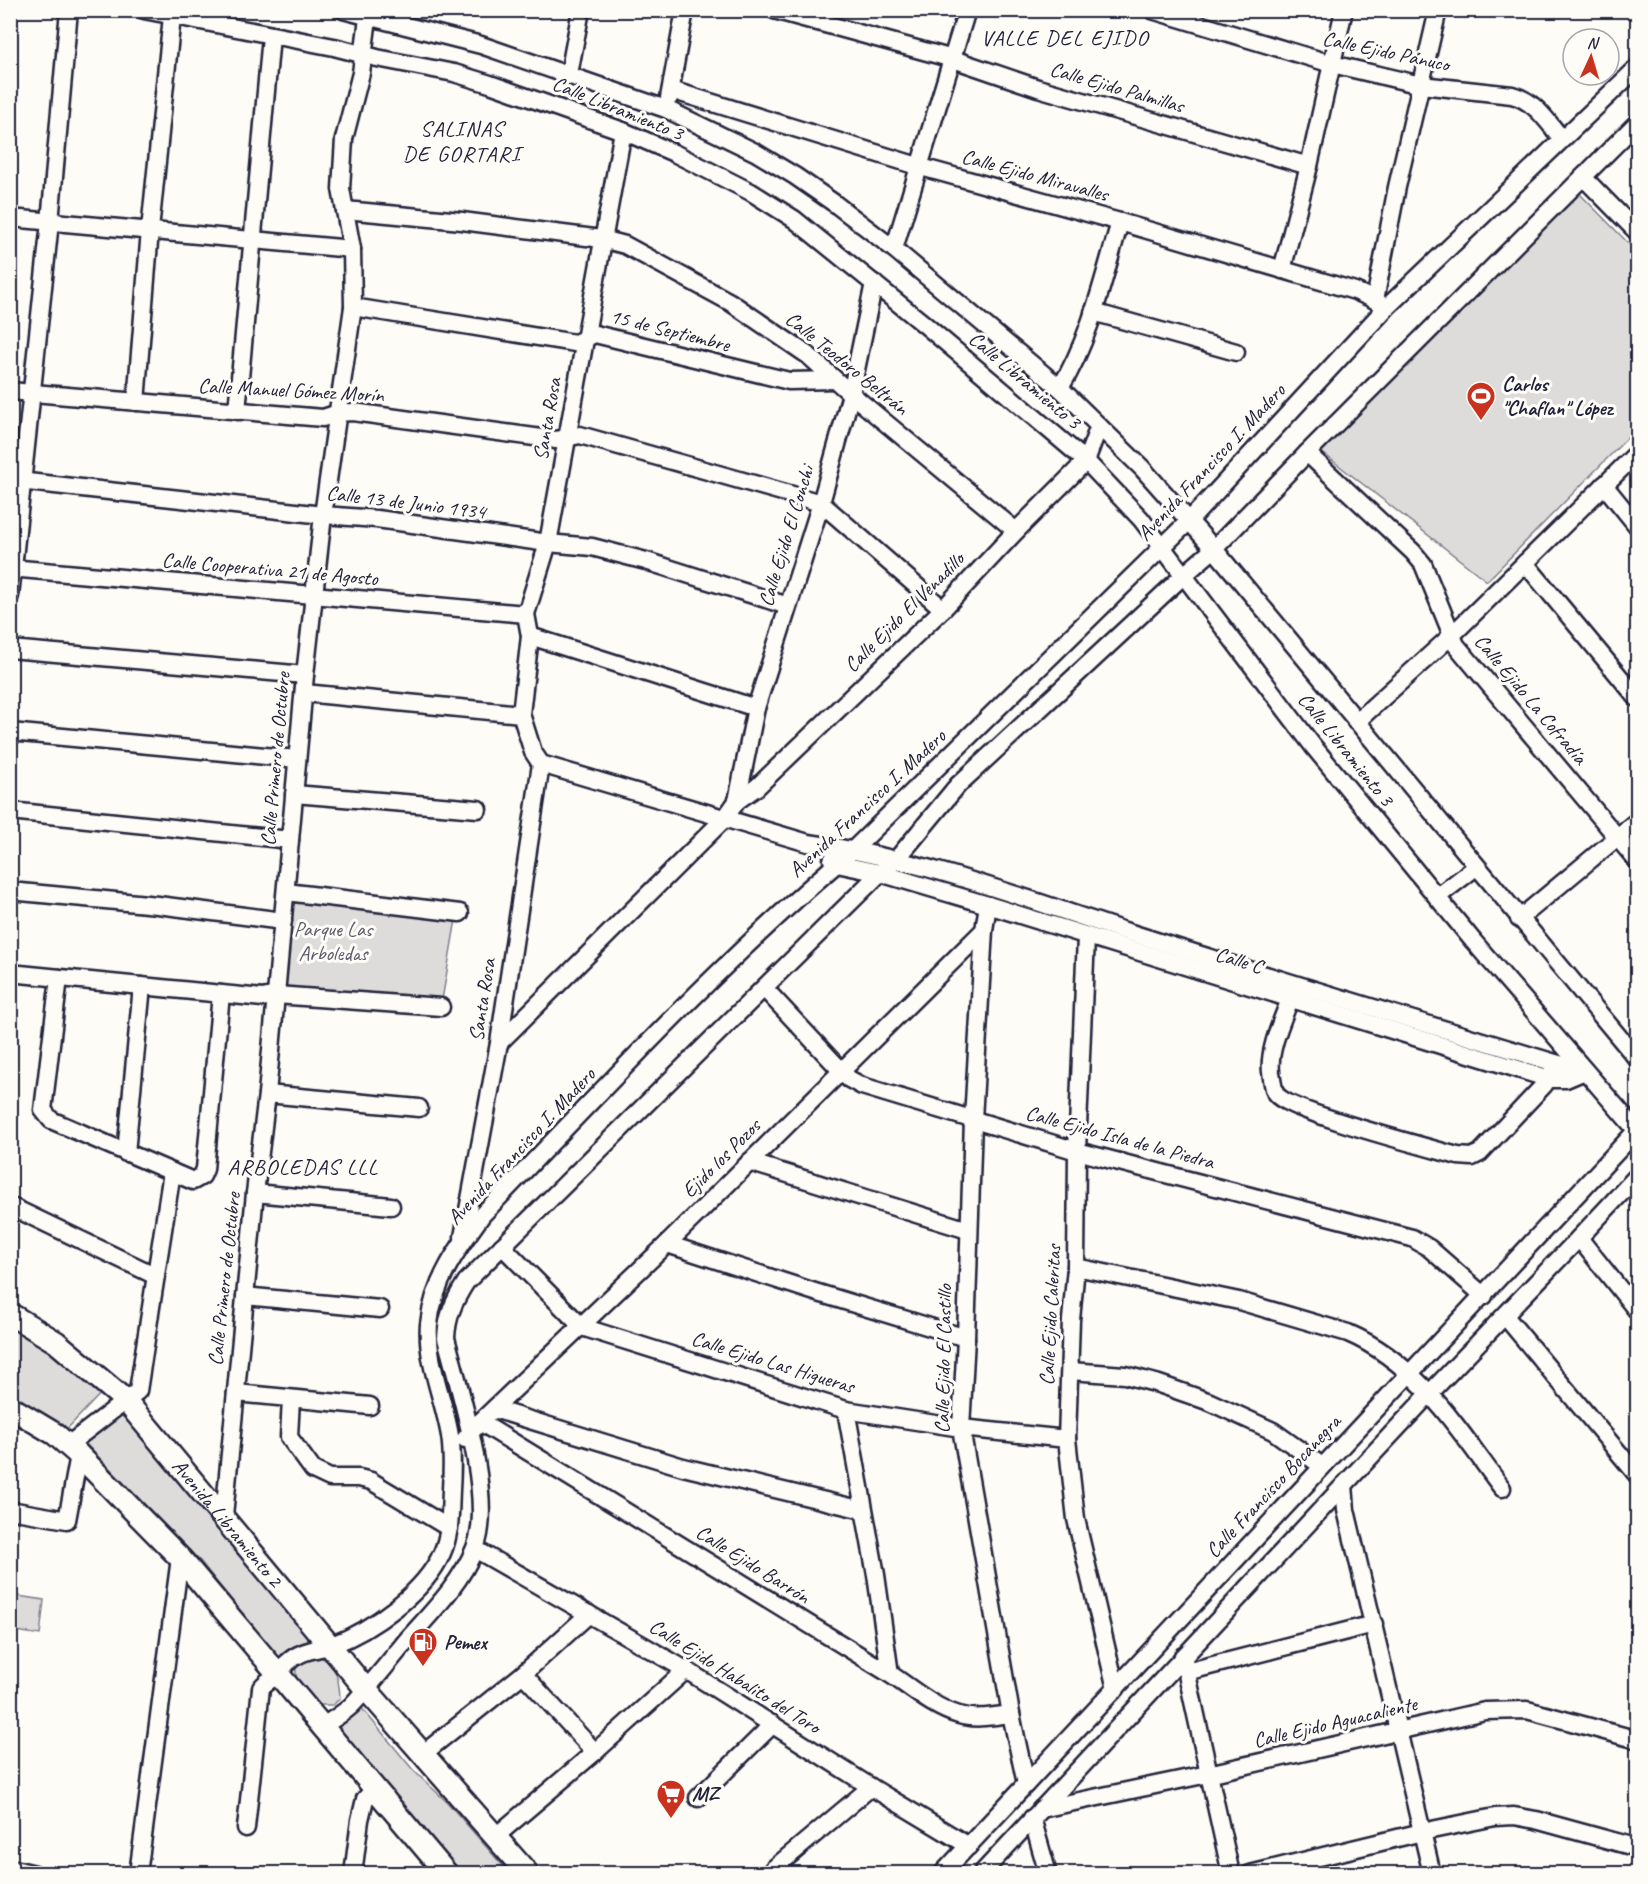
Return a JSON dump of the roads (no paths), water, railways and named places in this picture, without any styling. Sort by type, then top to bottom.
[{"type":"main road","name":"Avenida Libramiento 2","points":[[10,1314],[56,1342],[126,1401],[365,1688],[528,1874]]},
{"type":"main road","points":[[10,1407],[55,1434],[74,1450],[180,1558],[224,1607],[321,1727],[447,1874]]},
{"type":"street","points":[[10,596],[17,480],[33,393],[69,10]]},
{"type":"street","name":"Calle Libramiento 3","points":[[144,10],[364,54],[490,84],[622,130],[674,153],[751,192],[794,219],[1086,461],[1141,519],[1313,746],[1579,1066],[1637,1130]]},
{"type":"street","name":"Calle Libramiento 3","points":[[343,10],[369,13],[481,45],[666,109],[755,152],[795,176],[894,249],[1060,388],[1142,468],[1214,549],[1638,1060]]},
{"type":"street","points":[[569,74],[581,10]]},
{"type":"street","points":[[666,109],[685,10]]},
{"type":"street","name":"Calle Ejido Palmillas","points":[[774,10],[953,59],[1038,88],[1309,166]]},
{"type":"street","points":[[894,249],[921,167],[967,10]]},
{"type":"street","name":"Calle Ejido Pánuco","points":[[1152,10],[1332,64],[1421,85],[1524,98],[1535,107],[1562,139]]},
{"type":"street","points":[[1282,270],[1309,166],[1344,10]]},
{"type":"street","points":[[1380,304],[1397,187],[1438,10]]},
{"type":"street","name":"Calle Primero de Octubre","points":[[224,1516],[255,1193],[267,1094],[305,675],[323,515],[353,307],[352,249],[341,189],[344,139],[364,54],[369,13]]},
{"type":"street","points":[[136,402],[150,230],[172,16]]},
{"type":"street","points":[[237,411],[271,36]]},
{"type":"street","name":"Avenida Francisco I. Madero","points":[[331,1645],[359,1633],[401,1604],[424,1581],[444,1551],[449,1528],[452,1455],[450,1436],[429,1345],[429,1324],[441,1278],[462,1241],[482,1215],[675,1014],[854,849],[1189,521],[1380,304],[1638,67]]},
{"type":"street","name":"Calle Ejido Miravalles","points":[[671,90],[921,167],[1355,291],[1380,304]]},
{"type":"street","points":[[321,1727],[350,1706],[445,1596],[460,1576],[475,1549],[481,1520],[481,1500],[475,1427],[446,1338],[447,1323],[453,1302],[466,1282],[880,873],[896,860],[958,785],[1214,549],[1638,122]]},
{"type":"street","name":"Santa Rosa","points":[[521,714],[530,636],[526,614],[548,543],[622,130]]},
{"type":"street","points":[[1583,177],[1638,233]]},
{"type":"street","name":"Calle Teodoro Beltrán","points":[[345,210],[462,220],[602,239],[625,245],[730,302],[809,356],[851,394],[1016,531]]},
{"type":"street","points":[[10,218],[352,249]]},
{"type":"street","points":[[1060,388],[1093,312],[1120,222]]},
{"type":"street","name":"Calle Ejido El Conchi","points":[[737,801],[756,708],[821,503],[851,394],[874,283]]},
{"type":"street","name":"15 de Septiembre","points":[[353,307],[575,343],[596,334],[789,381],[836,380]]},
{"type":"street","points":[[1093,312],[1236,352]]},
{"type":"street","name":"Calle Manuel Gómez Morín","points":[[10,391],[323,418],[338,413],[353,412],[556,440],[580,435],[821,503]]},
{"type":"street","name":"Calle Ejido El Venadillo","points":[[499,1043],[725,818],[737,801],[757,787],[943,609],[1086,461],[1099,426]]},
{"type":"street","points":[[1356,722],[1451,636],[1638,452]]},
{"type":"street","name":"Calle Ejido La Cofradía","points":[[1307,453],[1400,538],[1423,564],[1456,645],[1638,862]]},
{"type":"street","name":"Calle 13 de Junio 1934","points":[[17,480],[323,515],[377,519],[592,547],[788,606]]},
{"type":"street","points":[[1604,485],[1638,527]]},
{"type":"street","points":[[821,503],[943,609]]},
{"type":"street","points":[[1525,563],[1638,699]]},
{"type":"street","name":"Calle Cooperativa 21 de Agosto","points":[[12,568],[526,614]]},
{"type":"street","points":[[530,636],[756,708]]},
{"type":"street","points":[[10,649],[305,675]]},
{"type":"street","points":[[304,693],[521,714],[533,752],[540,764],[808,843],[837,864]]},
{"type":"street","points":[[10,732],[297,759]]},
{"type":"street","name":"Santa Rosa","points":[[462,1241],[499,1043],[540,764]]},
{"type":"street","points":[[294,794],[478,809]]},
{"type":"street","points":[[10,811],[290,840]]},
{"type":"street","points":[[1520,920],[1638,820]]},
{"type":"street","name":"Calle C","points":[[808,843],[854,849],[986,886],[1127,932],[1293,992],[1550,1079],[1566,1079],[1579,1066]]},
{"type":"street","name":"Calle C","points":[[837,864],[880,873],[1125,949],[1556,1063],[1579,1066]]},
{"type":"street","points":[[1437,897],[1476,867]]},
{"type":"street","points":[[10,891],[158,904],[283,921]]},
{"type":"street","points":[[286,892],[460,913]]},
{"type":"street","points":[[984,930],[988,905]]},
{"type":"street","name":"Ejido los Pozos","points":[[452,1455],[475,1427],[667,1244],[841,1069],[984,930]]},
{"type":"street","name":"Calle Ejido El Castillo","points":[[984,930],[973,1120],[961,1428],[1011,1714],[1026,1784]]},
{"type":"street","points":[[1125,949],[1127,932]]},
{"type":"street","name":"Calle Ejido Caleritas","points":[[1086,937],[1077,1151],[1076,1267],[1071,1320],[1067,1439],[1076,1519],[1116,1689]]},
{"type":"street","points":[[10,973],[263,998],[276,995],[441,1006]]},
{"type":"street","points":[[59,978],[43,1110],[51,1120],[193,1181],[202,1176],[205,1169],[221,994]]},
{"type":"street","points":[[126,1153],[142,986]]},
{"type":"street","name":"Calle Ejido Isla de la Piedra","points":[[764,988],[849,1079],[862,1086],[1077,1151],[1412,1238],[1429,1248],[1484,1296]]},
{"type":"street","points":[[1293,992],[1271,1054],[1271,1071],[1276,1094],[1286,1103],[1336,1121],[1458,1156],[1472,1157],[1480,1153],[1550,1079],[1556,1063]]},
{"type":"street","points":[[267,1094],[419,1108]]},
{"type":"street","name":"Calle Francisco Bocanegra","points":[[942,1874],[1637,1130]]},
{"type":"street","points":[[749,1162],[968,1230]]},
{"type":"street","points":[[10,1510],[67,1520],[74,1450],[138,1391],[172,1172]]},
{"type":"street","points":[[981,1874],[1036,1813],[1185,1664],[1344,1485],[1638,1175]]},
{"type":"street","points":[[255,1193],[391,1206]]},
{"type":"street","points":[[10,1206],[156,1276]]},
{"type":"street","points":[[1580,1238],[1638,1312]]},
{"type":"street","points":[[667,1244],[966,1338]]},
{"type":"street","name":"Calle Ejido Las Higueras","points":[[502,1246],[582,1326],[846,1410],[961,1428],[1067,1439]]},
{"type":"street","points":[[1076,1267],[1239,1301],[1348,1333],[1379,1349],[1409,1372],[1430,1393],[1502,1488]]},
{"type":"street","points":[[245,1296],[380,1309]]},
{"type":"street","points":[[1505,1316],[1638,1476]]},
{"type":"street","points":[[1070,1371],[1125,1375],[1210,1402],[1274,1431],[1322,1466]]},
{"type":"street","points":[[236,1393],[370,1406]]},
{"type":"street","points":[[291,1399],[289,1437],[313,1470],[330,1478],[359,1478],[371,1481],[449,1528]]},
{"type":"street","points":[[494,1409],[683,1467],[863,1510]]},
{"type":"street","points":[[846,1410],[876,1575],[890,1674]]},
{"type":"street","name":"Calle Ejido Barrón","points":[[475,1427],[890,1674],[938,1706],[959,1715],[979,1717],[1011,1714]]},
{"type":"street","points":[[1344,1485],[1346,1510],[1432,1874]]},
{"type":"street","name":"Calle Ejido Habalito del Toro","points":[[475,1549],[686,1670],[969,1846]]},
{"type":"street","points":[[138,1874],[180,1558]]},
{"type":"street","points":[[424,1753],[523,1674],[589,1614]]},
{"type":"street","points":[[1185,1664],[1374,1624]]},
{"type":"street","points":[[246,1828],[261,1688],[264,1683],[278,1675],[299,1653],[331,1645]]},
{"type":"street","points":[[1185,1664],[1231,1874]]},
{"type":"street","points":[[496,1836],[595,1752],[686,1670]]},
{"type":"street","points":[[523,1674],[595,1752]]},
{"type":"street","name":"Calle Ejido Aguacaliente","points":[[1036,1813],[1485,1711],[1527,1710],[1638,1740]]},
{"type":"street","points":[[698,1798],[773,1725]]},
{"type":"street","points":[[772,1870],[871,1787]]},
{"type":"street","points":[[357,1869],[360,1820],[365,1799],[375,1789]]},
{"type":"street","points":[[1036,1813],[1048,1874]]},
{"type":"street","points":[[1250,1874],[1422,1832],[1495,1817],[1514,1816],[1536,1820],[1638,1848]]},
{"type":"street","points":[[10,1868],[34,1874]]},
{"type":"place","name":"Carlos \"Chaflan\" López","points":[[1481,422]]},
{"type":"place","name":"Pemex","points":[[423,1668]]},
{"type":"place","name":"MZ","points":[[671,1820]]},
{"type":"district","name":"VALLE DEL EJIDO","points":[[1065,37]]},
{"type":"district","name":"SALINAS DE GORTARI","points":[[462,140]]},
{"type":"district","name":"ARBOLEDAS LLL","points":[[303,1166]]},
{"type":"park label","name":"Parque Las Arboledas","points":[[333,941]]}]
